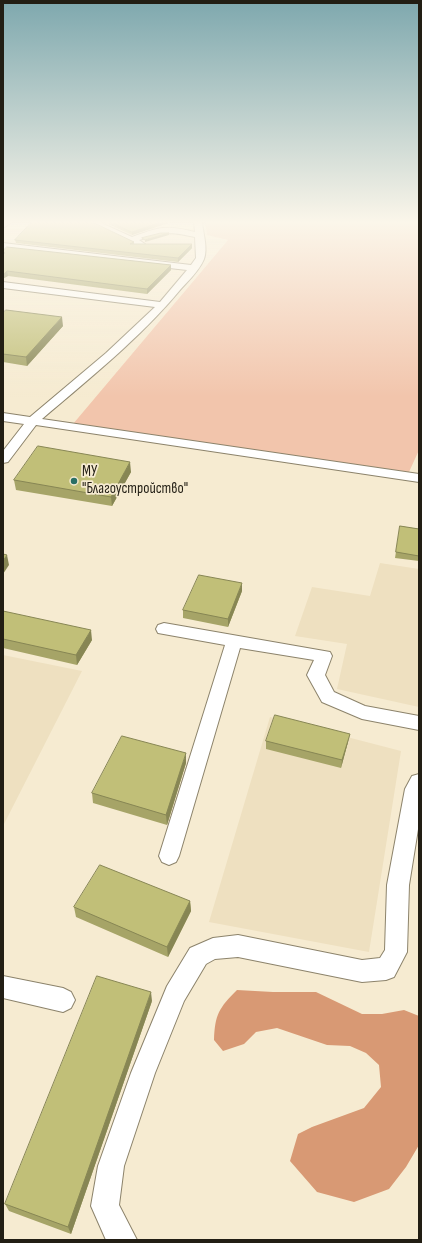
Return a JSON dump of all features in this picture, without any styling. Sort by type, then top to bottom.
[{"type":"street","points":[[3,459],[33,421],[110,355],[163,305],[184,280]]},
{"type":"street","points":[[3,285],[163,305]]},
{"type":"street","points":[[3,417],[419,478]]},
{"type":"street","points":[[164,629],[324,656],[316,674],[328,697],[362,712],[419,723]]},
{"type":"street","points":[[169,856],[234,641]]},
{"type":"street","points":[[123,1240],[115,1229],[105,1206],[111,1166],[142,1073],[175,994],[186,974],[198,956],[212,949],[238,946],[362,971],[386,969],[396,952],[398,885],[415,789],[419,782]]},
{"type":"street","points":[[3,987],[63,1000]]},
{"type":"shaded area","points":[[194,280],[419,280],[419,450],[409,472],[73,424]]},
{"type":"shaded area","points":[[380,563],[419,569],[419,707],[337,689],[347,644],[295,636],[312,587],[370,596]]},
{"type":"shaded area","points":[[3,655],[82,671],[3,826]]},
{"type":"shaded area","points":[[270,717],[401,751],[369,952],[209,922]]},
{"type":"shaded area","points":[[237,990],[316,992],[362,1014],[382,1014],[404,1010],[419,1016],[419,1145],[406,1167],[389,1189],[354,1202],[317,1192],[290,1161],[298,1134],[312,1127],[364,1108],[381,1087],[379,1065],[366,1053],[350,1046],[327,1045],[277,1028],[256,1032],[244,1044],[223,1051],[214,1040],[215,1024],[222,1007]]},
{"type":"building","points":[[77,280],[156,280],[147,289]]},
{"type":"building","points":[[6,310],[62,317],[26,357],[3,354],[3,313]]},
{"type":"building","name":"МУ \"Благоустройство\"","points":[[38,446],[130,462],[111,497],[14,480]]},
{"type":"building","points":[[400,526],[419,529],[419,556],[396,552]]},
{"type":"building","points":[[3,554],[7,555],[3,561]]},
{"type":"building","points":[[199,575],[242,583],[228,619],[183,610]]},
{"type":"building","points":[[3,611],[91,630],[76,655],[3,639]]},
{"type":"building","points":[[275,715],[350,734],[342,760],[266,741]]},
{"type":"building","points":[[122,736],[186,753],[166,815],[92,793]]},
{"type":"building","points":[[100,865],[190,901],[167,947],[74,907]]},
{"type":"building","points":[[97,976],[151,992],[68,1227],[5,1204]]},
{"type":"place","name":"МУ \"Благоустройство\"","points":[[74,481]]}]
